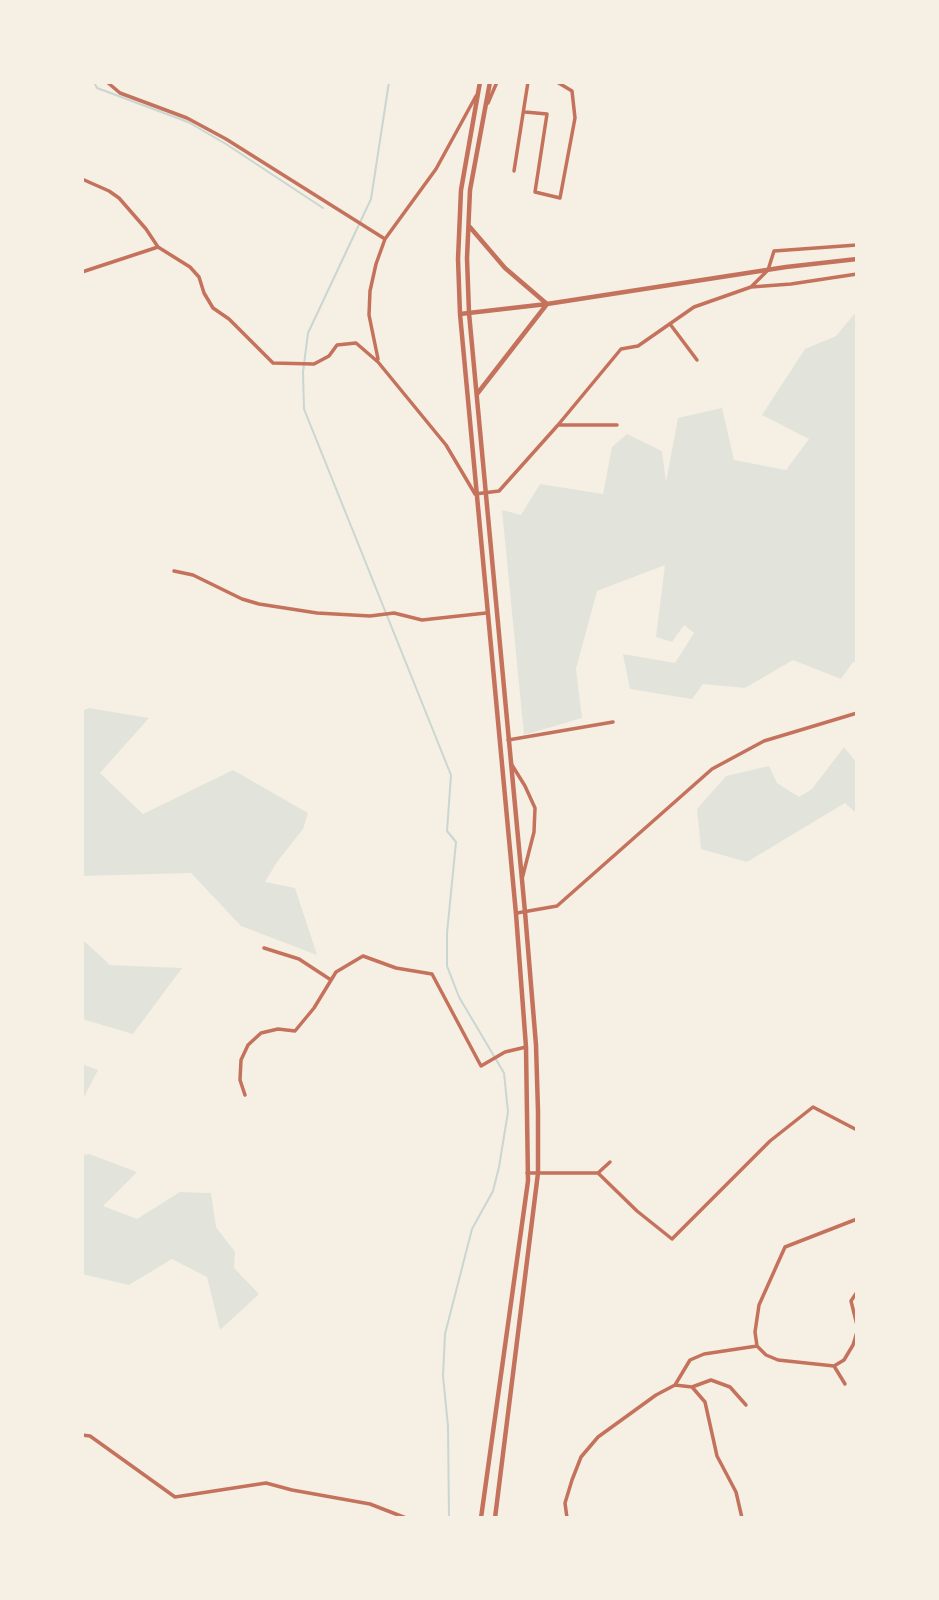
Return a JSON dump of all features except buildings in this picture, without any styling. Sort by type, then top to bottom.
[{"type":"street","points":[[107,82],[120,93],[187,118],[226,139],[385,239]]},
{"type":"street","points":[[480,82],[461,190],[458,259],[460,314],[516,914],[526,1046],[527,1173],[481,1518]]},
{"type":"street","points":[[490,82],[470,190],[467,258],[469,313],[536,1045],[538,1173],[495,1518]]},
{"type":"street","points":[[485,108],[497,82]]},
{"type":"street","points":[[514,171],[528,82]]},
{"type":"street","points":[[525,112],[547,114],[535,192],[560,198],[576,118],[572,91],[557,82]]},
{"type":"street","points":[[378,362],[369,315],[370,291],[385,239],[436,169],[477,95]]},
{"type":"street","points":[[82,179],[110,191],[119,198],[158,247],[190,267],[199,278],[204,293],[214,308],[229,318],[273,363],[307,365],[329,356],[337,345],[356,343],[378,362],[446,445],[475,494]]},
{"type":"street","points":[[468,226],[505,268],[547,304]]},
{"type":"street","points":[[751,287],[768,270],[774,251],[857,245]]},
{"type":"street","points":[[82,272],[158,247]]},
{"type":"street","points":[[460,314],[857,259]]},
{"type":"street","points":[[475,494],[499,491],[621,349],[638,346],[694,307],[751,287],[857,274]]},
{"type":"street","points":[[477,394],[547,304]]},
{"type":"street","points":[[670,324],[697,360]]},
{"type":"street","points":[[558,425],[617,425]]},
{"type":"street","points":[[174,570],[193,575],[242,599],[317,613],[376,615],[394,612],[422,620],[486,613]]},
{"type":"street","points":[[516,914],[557,906],[712,769],[764,741],[857,713]]},
{"type":"street","points":[[508,740],[612,722]]},
{"type":"street","points":[[511,764],[535,808],[534,832],[522,881]]},
{"type":"street","points":[[264,948],[299,959],[331,980]]},
{"type":"street","points":[[245,1095],[240,1080],[241,1060],[248,1045],[261,1033],[278,1029],[295,1031],[314,1009],[336,972],[363,956],[396,968],[432,974],[481,1066],[505,1052],[526,1046]]},
{"type":"street","points":[[527,1173],[598,1173],[672,1239],[770,1141],[813,1107],[857,1130]]},
{"type":"street","points":[[598,1173],[610,1161]]},
{"type":"street","points":[[857,1219],[785,1247],[759,1305],[755,1332],[757,1346],[766,1355],[778,1360],[834,1366],[844,1360],[857,1332]]},
{"type":"street","points":[[857,1292],[851,1301],[857,1325]]},
{"type":"street","points":[[676,1385],[690,1360],[704,1354],[757,1346]]},
{"type":"street","points":[[834,1366],[845,1384]]},
{"type":"street","points":[[568,1518],[565,1503],[581,1457],[598,1437],[656,1395],[676,1385],[692,1387],[711,1380],[730,1387],[746,1405]]},
{"type":"street","points":[[692,1387],[705,1402],[717,1455],[736,1492],[742,1518]]},
{"type":"street","points":[[82,1436],[90,1436],[175,1497],[266,1483],[370,1504],[406,1518]]},
{"type":"shaded area","points":[[856,312],[857,662],[853,662],[841,679],[793,660],[745,688],[703,684],[692,699],[630,689],[623,654],[675,663],[694,633],[684,625],[672,642],[656,637],[665,565],[597,591],[576,669],[582,718],[524,735],[502,510],[521,515],[540,484],[603,494],[612,447],[627,434],[662,451],[666,482],[678,418],[722,408],[734,460],[786,470],[809,439],[762,415],[805,349],[836,336]]},
{"type":"shaded area","points":[[89,708],[149,718],[100,773],[143,814],[233,770],[308,813],[303,829],[265,882],[295,888],[317,955],[241,926],[191,873],[82,876],[82,711]]},
{"type":"shaded area","points":[[844,747],[857,763],[857,814],[845,803],[747,862],[701,849],[697,809],[726,776],[769,766],[777,783],[799,797],[812,789]]},
{"type":"shaded area","points":[[82,939],[110,965],[182,968],[133,1034],[82,1019]]},
{"type":"shaded area","points":[[82,1064],[98,1070],[82,1101]]},
{"type":"shaded area","points":[[89,1154],[137,1172],[103,1206],[137,1219],[180,1192],[211,1193],[216,1227],[235,1252],[234,1268],[259,1294],[220,1330],[207,1277],[172,1259],[129,1285],[82,1274],[82,1155]]},
{"type":"waterway","points":[[94,82],[97,88],[188,122],[323,208]]},
{"type":"waterway","points":[[389,82],[371,199],[308,333],[303,372],[304,409],[451,775],[447,831],[456,842],[447,933],[447,966],[459,997],[504,1073],[508,1112],[499,1167],[493,1191],[472,1229],[445,1334],[443,1376],[448,1426],[449,1518]]}]
